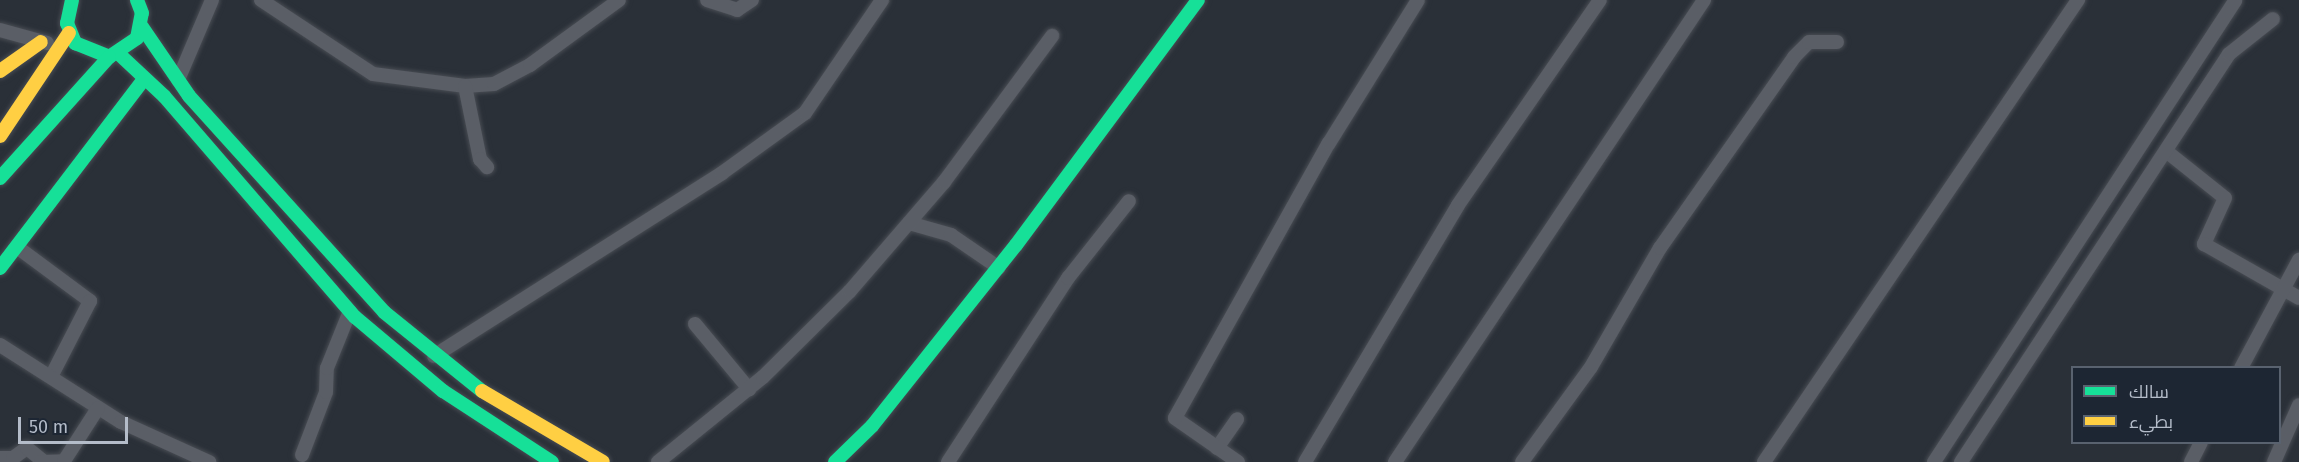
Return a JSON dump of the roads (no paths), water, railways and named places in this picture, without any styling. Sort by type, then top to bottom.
[{"type":"main road","points":[[137,0],[142,27],[178,80],[384,312],[434,356],[489,396],[603,462]]},
{"type":"main road","points":[[835,462],[872,426],[999,268],[1198,0]]},
{"type":"main road","points":[[0,136],[69,33],[70,1]]},
{"type":"main road","points":[[0,178],[142,27]]},
{"type":"main road","points":[[69,33],[85,51],[114,55],[144,79],[350,311],[443,391],[552,462]]},
{"type":"main road","points":[[0,71],[41,42]]},
{"type":"main road","points":[[0,268],[144,79]]},
{"type":"street","points":[[178,80],[212,0]]},
{"type":"street","points":[[261,0],[373,74],[465,86],[494,84],[530,65],[619,0]]},
{"type":"street","points":[[707,0],[737,10],[752,0]]},
{"type":"street","points":[[434,356],[722,173],[805,113],[882,0]]},
{"type":"street","points":[[1234,461],[1175,418],[1329,143],[1418,0]]},
{"type":"street","points":[[1305,462],[1458,205],[1600,0]]},
{"type":"street","points":[[1395,462],[1704,0]]},
{"type":"street","points":[[1764,462],[2078,0]]},
{"type":"street","points":[[1934,462],[2235,1]]},
{"type":"street","points":[[1961,462],[2229,54],[2272,19]]},
{"type":"street","points":[[0,30],[60,46]]},
{"type":"street","points":[[658,462],[749,389],[850,291],[909,223],[1052,36]]},
{"type":"street","points":[[1522,462],[1591,367],[1660,248],[1794,57],[1809,42],[1837,42]]},
{"type":"street","points":[[465,86],[480,159],[488,167]]},
{"type":"street","points":[[2166,151],[2225,198],[2204,244],[2299,298]]},
{"type":"street","points":[[948,462],[1068,278],[1129,201]]},
{"type":"street","points":[[909,223],[951,234],[999,268]]},
{"type":"street","points":[[16,247],[90,301],[51,375]]},
{"type":"street","points":[[2242,366],[2299,260]]},
{"type":"street","points":[[302,455],[326,392],[327,368],[350,311]]},
{"type":"street","points":[[695,324],[749,389]]},
{"type":"street","points":[[0,345],[51,375],[98,408],[209,462]]},
{"type":"street","points":[[2274,462],[2299,405]]},
{"type":"street","points":[[0,458],[13,458],[27,448],[42,461],[64,461],[98,408]]},
{"type":"street","points":[[1217,448],[1237,419]]},
{"type":"street","points":[[2191,462],[2200,444]]}]
